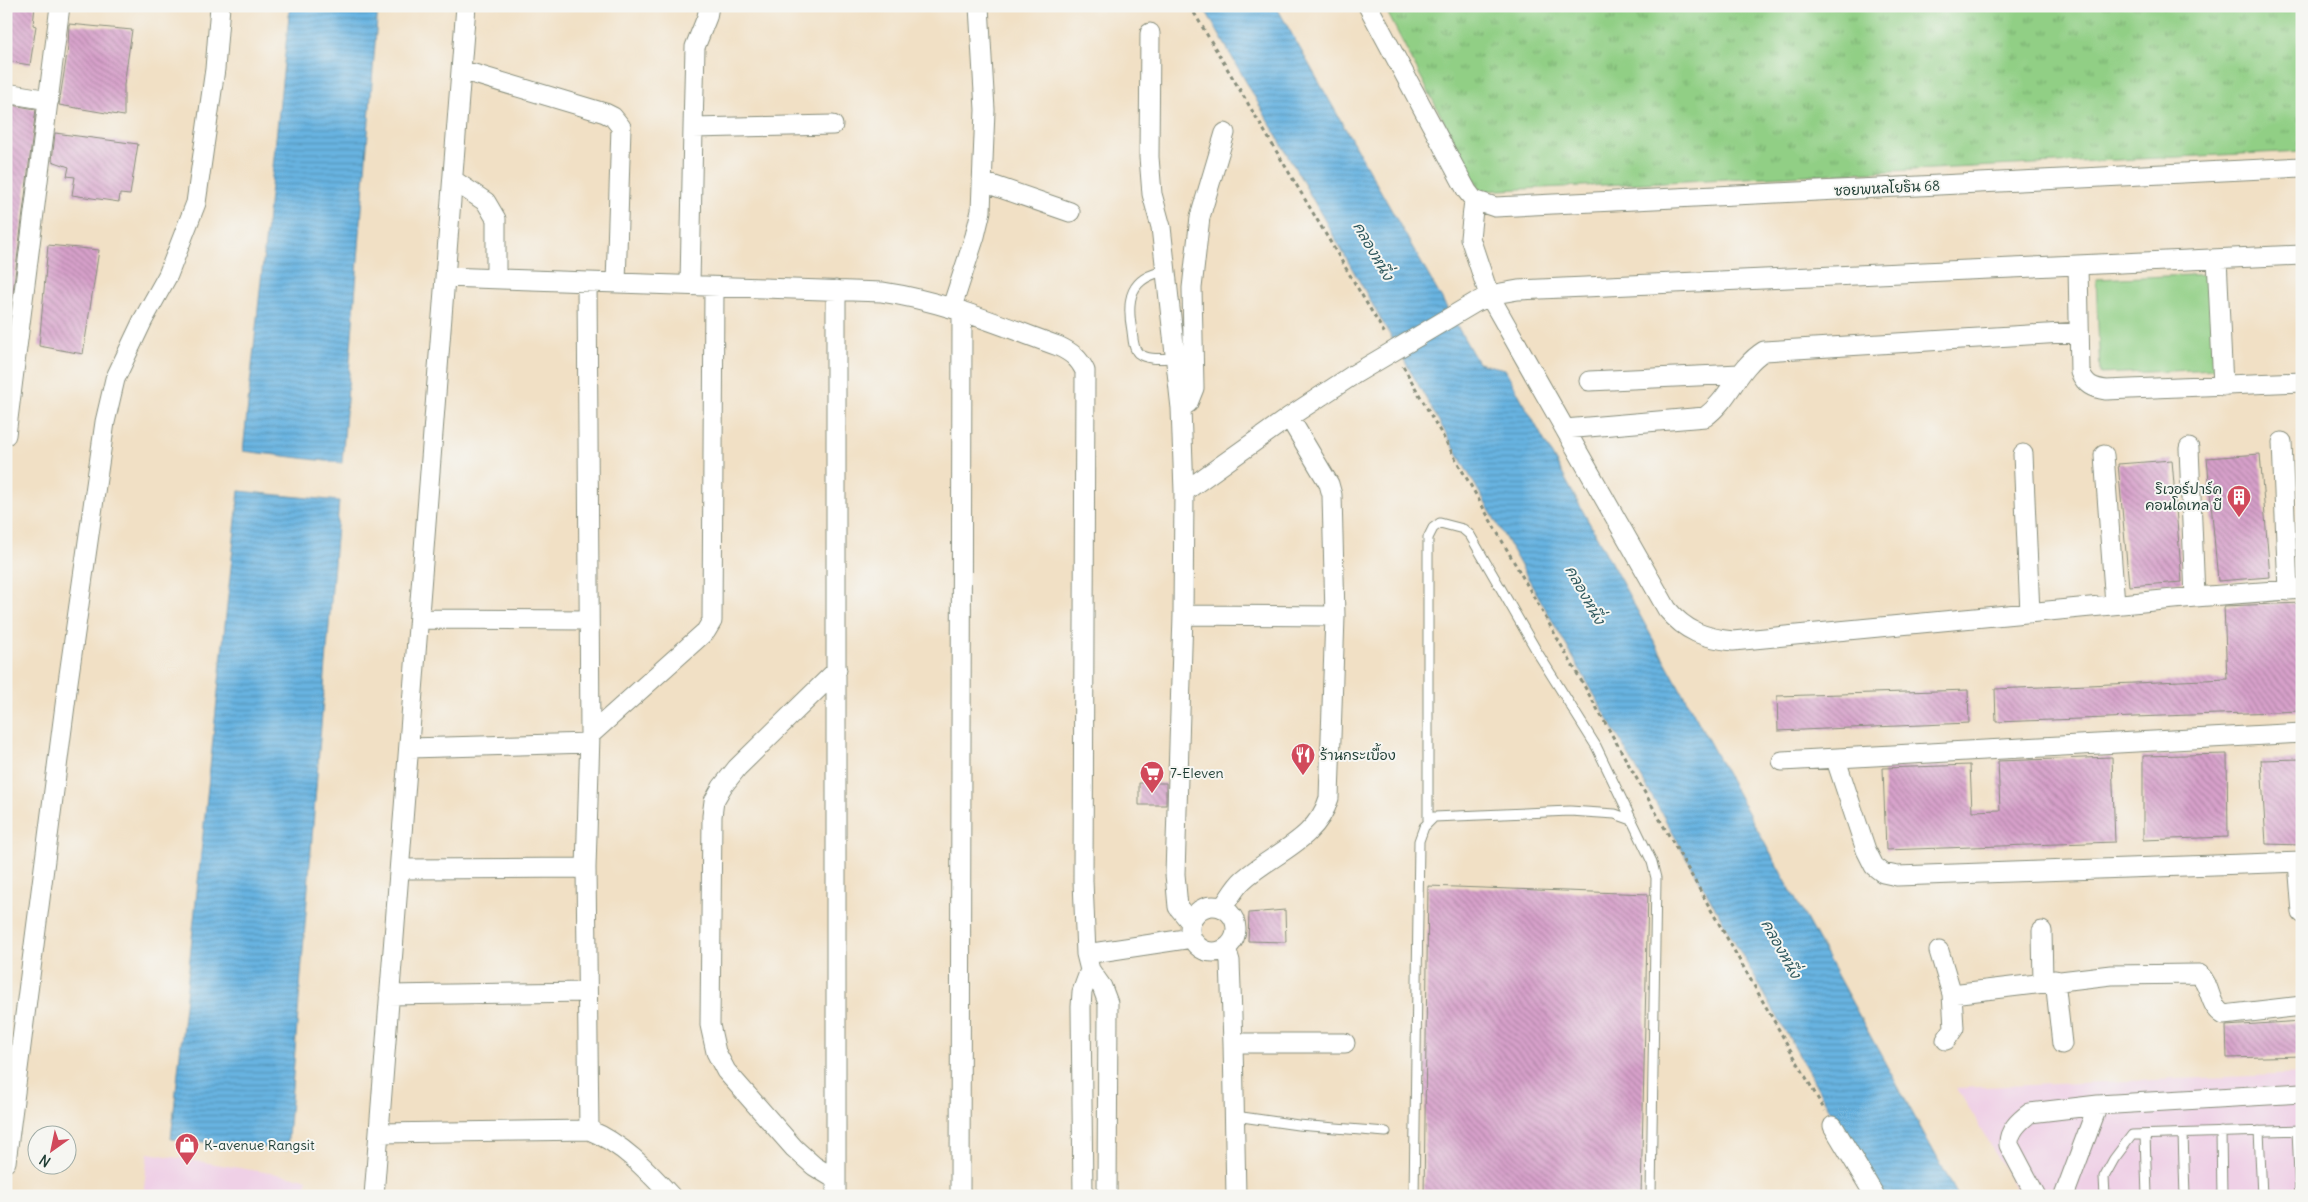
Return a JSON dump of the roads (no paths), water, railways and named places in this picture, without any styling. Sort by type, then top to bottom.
[{"type":"street","points":[[6,434],[60,6]]},
{"type":"street","points":[[6,1162],[66,692],[105,422],[114,379],[134,336],[168,275],[196,203],[214,78],[220,6]]},
{"type":"street","points":[[374,1196],[389,995],[401,869],[466,6]]},
{"type":"street","points":[[690,284],[695,47],[707,18],[709,6]]},
{"type":"street","points":[[960,1196],[957,309],[981,211],[984,110],[979,6]]},
{"type":"street","points":[[1368,6],[1467,191],[1474,200],[1470,238],[1482,299],[1565,429],[1667,609],[1678,623],[1692,632],[1709,638],[1733,641],[2114,604],[2295,590],[2282,442]]},
{"type":"street","points":[[1088,962],[1191,930],[1200,910],[1207,907],[1222,908],[1228,912],[1235,924],[1234,937],[1226,948],[1214,952],[1207,951],[1200,948],[1191,930],[1178,907],[1175,874],[1183,615],[1184,492],[1181,408],[1176,358],[1161,227],[1152,194],[1149,157],[1150,33]]},
{"type":"street","points":[[461,70],[605,113],[618,121],[621,127],[616,283]]},
{"type":"street","points":[[6,93],[49,100]]},
{"type":"street","points":[[693,128],[833,125]]},
{"type":"street","points":[[1181,408],[1188,403],[1194,388],[1192,288],[1200,217],[1224,133]]},
{"type":"street","name":"ซอยพหลโยธิน 68","points":[[1474,200],[1495,208],[2302,167]]},
{"type":"street","points":[[453,180],[486,202],[496,218],[496,279]]},
{"type":"street","points":[[983,182],[1070,212]]},
{"type":"street","points":[[1184,492],[1289,417],[1353,375],[1482,299],[1528,289],[2302,255]]},
{"type":"street","points":[[2217,259],[2223,386]]},
{"type":"street","points":[[2078,265],[2080,372],[2085,382],[2093,388],[2106,390],[2302,382]]},
{"type":"street","points":[[445,277],[587,283],[690,284],[714,287],[836,290],[908,296],[957,309],[1070,351],[1080,361],[1085,372],[1082,881],[1088,962],[1081,1007],[1083,1196]]},
{"type":"street","points":[[587,283],[590,739],[586,868],[589,1130]]},
{"type":"street","points":[[410,748],[590,739],[706,631],[712,621],[714,287]]},
{"type":"street","points":[[835,1187],[836,290]]},
{"type":"street","points":[[1565,429],[1705,417],[1722,401],[1755,356],[1764,351],[2079,332]]},
{"type":"street","points":[[1589,381],[1740,374]]},
{"type":"street","points":[[1222,908],[1241,881],[1303,837],[1325,811],[1329,798],[1335,616],[1332,495],[1329,484],[1289,417]]},
{"type":"street","points":[[2189,448],[2195,597]]},
{"type":"street","points":[[2023,454],[2030,613]]},
{"type":"street","points":[[2104,455],[2114,604]]},
{"type":"street","points":[[1183,615],[1335,616]]},
{"type":"street","points":[[419,619],[588,620]]},
{"type":"street","points":[[835,1187],[794,1148],[726,1071],[716,1052],[710,1025],[712,816],[714,801],[722,786],[738,768],[837,670]]},
{"type":"street","points":[[1782,762],[2302,733]]},
{"type":"street","points":[[1836,760],[1866,850],[1874,866],[1883,873],[1897,876],[2300,862],[2302,913]]},
{"type":"street","points":[[401,869],[586,868]]},
{"type":"street","points":[[2042,931],[2049,981],[2062,1044]]},
{"type":"street","points":[[1226,948],[1230,961],[1236,1196]]},
{"type":"street","points":[[1939,951],[1952,994],[1954,1028],[1946,1040]]},
{"type":"street","points":[[1088,962],[1102,987],[1108,1003],[1107,1196]]},
{"type":"street","points":[[1952,994],[2111,975],[2199,974],[2207,983],[2213,1005],[2224,1015],[2302,1006]]},
{"type":"street","points":[[389,995],[587,992]]},
{"type":"street","points":[[1233,1044],[1345,1044]]},
{"type":"street","points":[[2036,1196],[2008,1145],[2012,1130],[2030,1114],[2098,1105],[2302,1093]]},
{"type":"street","points":[[2064,1196],[2098,1105]]},
{"type":"street","points":[[1833,1126],[1875,1196]]},
{"type":"street","points":[[380,1133],[589,1130],[605,1136],[620,1147],[671,1196]]},
{"type":"lane","points":[[1166,271],[1143,278],[1136,284],[1131,297],[1130,318],[1135,349],[1139,353],[1147,357],[1176,358]]},
{"type":"lane","points":[[1414,1196],[1419,841],[1428,820],[1428,538],[1433,528],[1440,523],[1463,529],[1470,535],[1596,746],[1632,820],[1656,878],[1651,1196]]},
{"type":"lane","points":[[1428,820],[1434,817],[1570,811],[1615,814],[1632,820]]},
{"type":"lane","points":[[1235,1116],[1298,1125],[1386,1132]]},
{"type":"lane","points":[[2105,1196],[2104,1177],[2132,1135],[2299,1130],[2300,1196]]},
{"type":"lane","points":[[2259,1131],[2262,1196]]},
{"type":"lane","points":[[2221,1132],[2222,1196]]},
{"type":"lane","points":[[2183,1134],[2185,1196]]},
{"type":"lane","points":[[2145,1135],[2147,1196]]},
{"type":"water","points":[[290,6],[378,6],[342,463],[243,451]]},
{"type":"water","name":"คลองหนึ่ง","points":[[1203,6],[1276,6],[1478,363],[1505,369],[1958,1196],[1879,1196]]},
{"type":"water","points":[[239,491],[339,501],[287,1150],[171,1139]]},
{"type":"place","name":"ริเวอร์ปาร์ค คอนโดเทล บี","points":[[2239,518]]},
{"type":"place","name":"ร้านกระเบื้อง","points":[[1303,776]]},
{"type":"place","name":"7-Eleven","points":[[1152,794]]},
{"type":"place","name":"K-avenue Rangsit","points":[[187,1166]]}]
